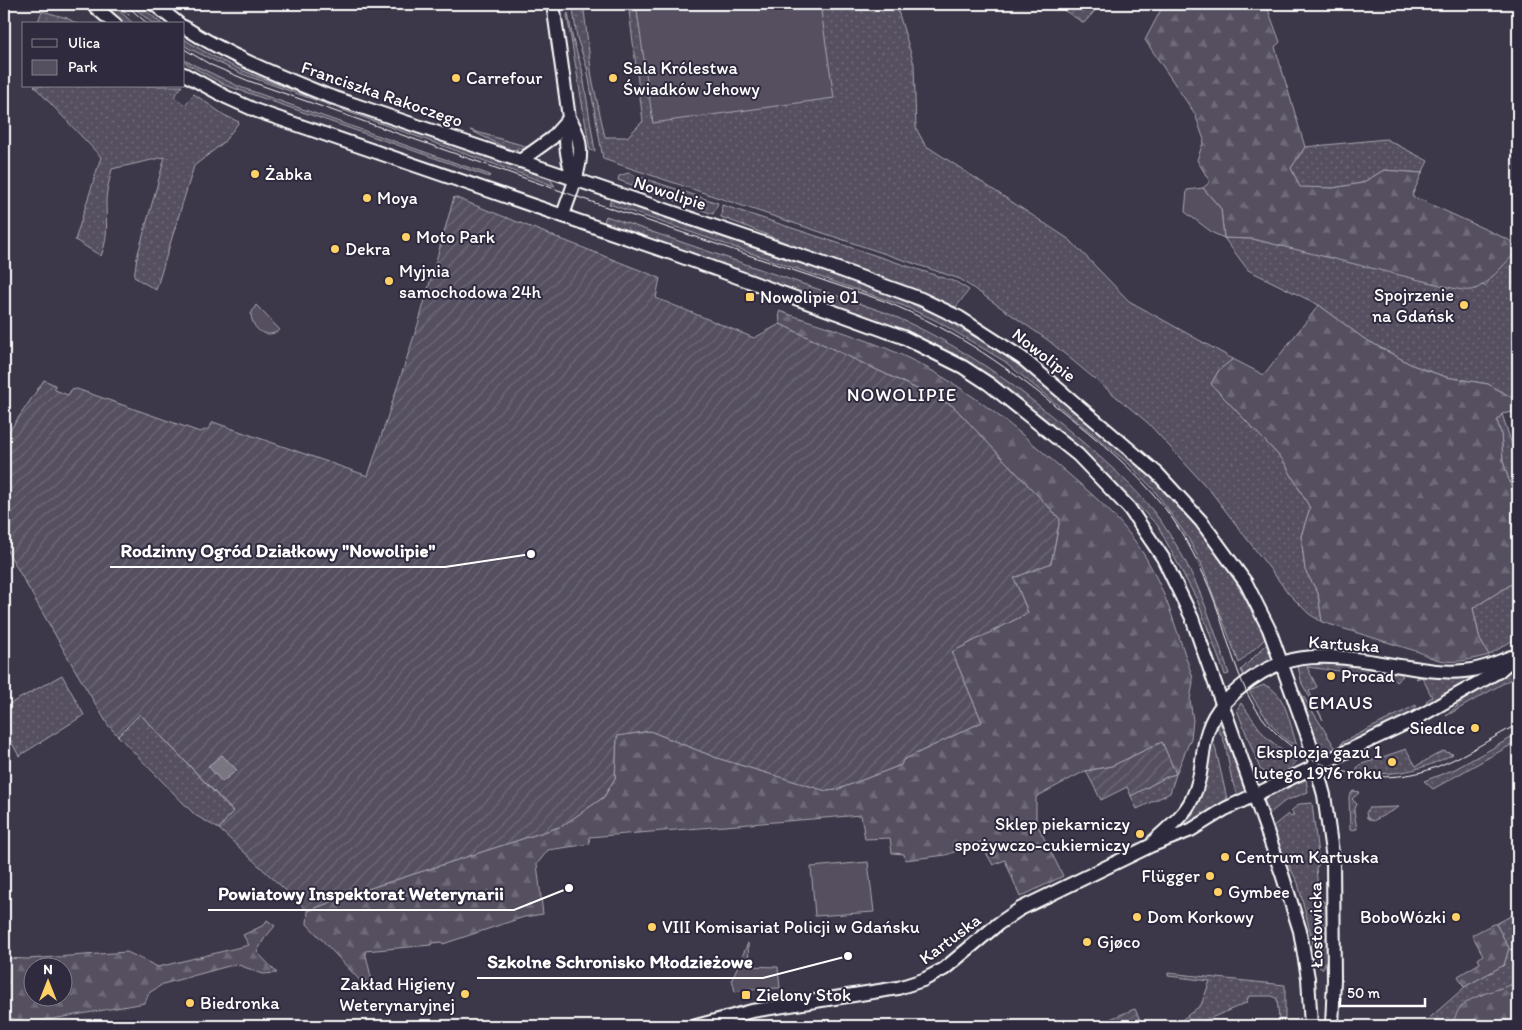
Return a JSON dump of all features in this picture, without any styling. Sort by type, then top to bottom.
[{"type":"main road","points":[[92,4],[113,22]]},
{"type":"main road","points":[[154,4],[176,22]]},
{"type":"main road","points":[[553,4],[569,118],[566,131],[566,151],[574,180],[563,215]]},
{"type":"main road","name":"Franciszka Rakoczego","points":[[185,28],[226,52],[310,89],[574,180]]},
{"type":"main road","points":[[185,75],[226,97],[257,110],[563,215],[903,337],[963,367],[1012,401],[1078,455],[1111,488],[1163,558],[1192,618],[1254,796]]},
{"type":"main road","points":[[520,161],[552,138],[569,118]]},
{"type":"main road","name":"Nowolipie","points":[[574,180],[902,291],[960,318],[1016,353],[1123,443],[1179,494],[1201,521],[1246,584],[1269,629],[1282,662],[1316,766]]},
{"type":"main road","name":"Kartuska","points":[[1150,846],[1182,814],[1193,798],[1197,787],[1203,743],[1209,728],[1223,704],[1248,682],[1282,662],[1319,656],[1451,672],[1479,668],[1518,654]]},
{"type":"main road","name":"Kartuska","points":[[696,1026],[752,1011],[898,988],[923,980],[944,969],[998,924],[1020,909],[1150,846],[1191,830],[1225,809],[1468,691],[1500,672],[1518,654]]},
{"type":"main road","name":"Łostowicka","points":[[1316,766],[1330,828],[1333,859],[1334,980],[1332,1026]]},
{"type":"main road","name":"Łostowicka","points":[[1254,796],[1300,931],[1308,978],[1311,1026]]},
{"type":"green space","points":[[102,4],[112,4],[132,22],[124,22]]},
{"type":"green space","points":[[130,4],[138,4],[160,22],[151,22]]},
{"type":"green space","points":[[575,4],[896,4],[914,64],[916,128],[925,145],[1070,240],[1129,301],[1233,359],[1219,370],[1211,384],[1283,460],[1310,508],[1301,536],[1305,570],[1318,593],[1322,622],[1309,614],[1289,594],[1212,493],[1148,423],[1049,341],[960,279],[603,159],[587,68],[577,38],[573,9]],"holes":[[[623,7],[629,11],[643,121],[627,137],[605,137],[592,78],[584,10]]]},
{"type":"green space","points":[[636,4],[820,4],[834,98],[653,123]]},
{"type":"green space","points":[[1054,4],[1101,4],[1084,23]]},
{"type":"green space","points":[[1164,4],[1266,4],[1280,42],[1275,47],[1305,147],[1291,168],[1300,187],[1333,188],[1362,183],[1384,170],[1422,173],[1412,196],[1509,240],[1518,250],[1482,285],[1476,289],[1466,290],[1253,239],[1224,238],[1221,209],[1203,188],[1210,182],[1197,160],[1204,140],[1195,114],[1145,40]]},
{"type":"green space","points":[[42,11],[67,18],[74,22],[38,22]]},
{"type":"green space","points":[[568,13],[573,40],[582,69],[595,151],[590,150]]},
{"type":"green space","points":[[185,40],[241,70],[303,94],[550,179],[555,186],[242,74],[185,46]]},
{"type":"green space","points":[[185,60],[240,87],[490,175],[489,177],[225,85],[187,64]]},
{"type":"green space","points":[[36,88],[181,88],[174,97],[185,105],[194,94],[224,115],[239,122],[223,143],[194,166],[156,290],[134,277],[137,257],[165,157],[112,169],[106,197],[106,236],[101,256],[75,240],[101,157]]},
{"type":"green space","points":[[470,130],[532,148],[510,150]]},
{"type":"green space","points":[[1386,139],[1428,161],[1422,173],[1384,170],[1362,183],[1333,188],[1300,188],[1291,168],[1305,147]]},
{"type":"green space","points":[[628,173],[718,203],[713,214],[618,180],[619,176]]},
{"type":"green space","points":[[1203,188],[1221,209],[1224,238],[1213,233],[1185,212],[1187,190]]},
{"type":"green space","points":[[454,197],[660,278],[656,298],[754,338],[780,324],[953,406],[1060,519],[1051,563],[1014,578],[1028,613],[952,652],[982,722],[903,760],[901,765],[836,790],[826,791],[717,758],[650,731],[617,736],[615,778],[604,797],[562,826],[349,895],[308,911],[219,829],[233,811],[140,714],[118,736],[108,725],[4,545],[4,439],[44,380],[55,385],[55,390],[68,395],[71,390],[77,389],[200,432],[208,429],[213,422],[368,476],[419,321]]},
{"type":"green space","points":[[611,199],[883,292],[940,316],[1008,357],[1103,434],[1171,496],[1197,525],[1232,575],[1266,638],[1239,663],[1201,563],[1188,538],[1154,490],[1129,464],[1004,361],[937,321],[904,306],[609,204]]},
{"type":"green space","points":[[722,205],[956,282],[969,290],[956,307],[721,217]]},
{"type":"green space","points":[[606,216],[887,313],[941,339],[1011,384],[1092,450],[1140,495],[1161,521],[1180,551],[1197,585],[1229,674],[1225,675],[1198,602],[1158,526],[1103,470],[1058,429],[994,378],[967,361],[906,330],[604,222]]},
{"type":"green space","points":[[1224,238],[1253,239],[1354,263],[1485,286],[1497,270],[1518,250],[1518,401],[1488,384],[1446,377],[1412,365],[1363,338],[1319,305],[1248,270]]},
{"type":"green space","points":[[256,305],[280,330],[275,333],[265,334],[257,329],[251,314]]},
{"type":"green space","points":[[1319,305],[1363,338],[1412,365],[1446,377],[1488,384],[1518,401],[1518,411],[1502,414],[1497,421],[1501,433],[1503,461],[1518,510],[1518,580],[1473,608],[1480,640],[1489,655],[1462,661],[1445,661],[1322,622],[1318,593],[1305,570],[1301,536],[1310,508],[1283,460],[1211,384],[1219,370],[1233,359],[1264,375]]},
{"type":"green space","points":[[779,311],[884,347],[918,363],[956,385],[1008,423],[1083,487],[1117,519],[1137,544],[1153,571],[1166,600],[1192,675],[1193,682],[1190,700],[1193,720],[1191,738],[1176,774],[1162,742],[1112,766],[1085,771],[1036,797],[1036,822],[1063,876],[1020,897],[1005,860],[993,865],[980,842],[946,855],[905,860],[904,854],[892,853],[890,838],[865,839],[861,815],[589,837],[590,844],[548,850],[537,864],[543,914],[524,917],[443,944],[442,942],[432,943],[431,945],[365,951],[374,990],[366,987],[307,924],[308,911],[349,895],[562,826],[604,797],[615,778],[617,736],[650,731],[717,758],[827,791],[836,790],[901,765],[903,760],[982,722],[952,652],[1028,613],[1014,578],[1051,563],[1060,519],[953,406],[780,324]]},
{"type":"green space","points":[[1502,414],[1518,463],[1518,510],[1503,461],[1501,433],[1497,421]]},
{"type":"green space","points":[[1518,580],[1518,637],[1489,655],[1480,640],[1473,608]]},
{"type":"green space","points":[[1268,643],[1273,661],[1244,676],[1241,670]]},
{"type":"green space","points":[[1331,662],[1369,669],[1397,671],[1403,676],[1396,682],[1393,678],[1307,667],[1317,687],[1309,691],[1323,720],[1302,684],[1298,666],[1307,663]]},
{"type":"green space","points":[[1518,667],[1518,675],[1446,716],[1468,696]]},
{"type":"green space","points":[[1488,674],[1430,703],[1426,701],[1432,697],[1422,677],[1416,679],[1419,676],[1456,679]]},
{"type":"green space","points":[[62,675],[84,715],[19,756],[4,728],[4,707]]},
{"type":"green space","points":[[1264,685],[1277,694],[1282,702],[1297,746],[1283,737],[1264,714],[1249,691]]},
{"type":"green space","points":[[1300,691],[1336,749],[1321,755]]},
{"type":"green space","points":[[1241,703],[1265,736],[1296,762],[1293,766],[1284,772],[1274,774],[1260,769],[1237,710]]},
{"type":"green space","points":[[1416,705],[1416,709],[1411,713],[1342,747],[1341,743]]},
{"type":"green space","points":[[140,714],[233,812],[219,829],[195,815],[118,736]]},
{"type":"green space","points":[[1219,724],[1222,725],[1245,792],[1239,796],[1232,780],[1225,743],[1217,729]]},
{"type":"green space","points":[[1518,734],[1518,741],[1433,789],[1424,781],[1455,769]]},
{"type":"green space","points":[[1211,740],[1215,746],[1227,799],[1180,829],[1193,814],[1201,797]]},
{"type":"green space","points":[[1162,742],[1176,774],[1168,776],[1131,796],[1127,787],[1101,800],[1086,771],[1112,766]]},
{"type":"green space","points":[[1406,749],[1416,766],[1443,751],[1453,754],[1430,765],[1406,771],[1381,774],[1355,772],[1359,765]]},
{"type":"green space","points":[[1176,774],[1170,793],[1137,809],[1131,796],[1168,776]]},
{"type":"green space","points":[[1302,780],[1306,780],[1308,792],[1285,801],[1269,814],[1264,799]]},
{"type":"green space","points":[[1353,791],[1360,792],[1352,799],[1357,804],[1354,811],[1357,829],[1350,830],[1349,796]]},
{"type":"green space","points":[[1312,803],[1319,864],[1316,868],[1319,899],[1325,902],[1328,927],[1327,956],[1322,969],[1319,967],[1298,883],[1279,847],[1272,827],[1288,814],[1291,817],[1294,815],[1291,811],[1299,804]]},
{"type":"green space","points":[[1399,807],[1373,821],[1367,818],[1366,813],[1369,808]]},
{"type":"green space","points":[[868,862],[874,912],[815,916],[811,867]]},
{"type":"green space","points":[[1518,912],[1518,982],[1468,1002],[1460,1009],[1452,1024],[1430,1026],[1426,1021],[1466,986],[1504,965],[1509,948],[1496,924]]},
{"type":"green space","points":[[267,920],[275,926],[264,939],[257,952],[277,973],[263,974],[236,964],[163,984],[149,993],[145,1003],[29,1023],[4,1016],[4,958],[22,959],[22,1008],[72,1008],[72,958],[41,958],[127,952],[158,967],[249,945],[243,935],[264,925]]},
{"type":"green space","points":[[1496,924],[1509,948],[1504,965],[1464,987],[1458,976],[1480,963],[1478,959],[1483,955],[1472,935]]},
{"type":"green space","points":[[748,943],[749,966],[778,967],[780,988],[749,989],[735,992],[732,979]]},
{"type":"green space","points":[[1168,973],[1285,985],[1285,1020],[1279,1019],[1277,999],[1272,996],[1249,996],[1246,1003],[1192,1026],[1174,1026],[1201,1005],[1210,981],[1168,976]]},
{"type":"green space","points":[[1518,982],[1518,1026],[1447,1026],[1465,1003],[1480,995]]},
{"type":"green space","points":[[1135,1009],[1143,1026],[1093,1026],[1132,1010]]},
{"type":"shaded area","points":[[222,755],[237,770],[222,782],[208,766]]},
{"type":"tram line","points":[[116,4],[129,15]]},
{"type":"tram line","points":[[125,4],[146,22]]},
{"type":"tram line","points":[[185,50],[211,65],[249,81],[595,203],[884,301],[960,338],[1027,384],[1086,430],[1127,466],[1152,492],[1174,521],[1199,564],[1214,599],[1247,693],[1261,716],[1278,735],[1299,752],[1322,764],[1346,772],[1372,776],[1399,776],[1425,771],[1461,756],[1518,724]]},
{"type":"place","name":"Carrefour","points":[[456,78]]},
{"type":"place","name":"Sala Królestwa Świadków Jehowy","points":[[613,78]]},
{"type":"place","name":"Żabka","points":[[255,174]]},
{"type":"place","name":"Moya","points":[[367,198]]},
{"type":"place","name":"Moto Park","points":[[406,237]]},
{"type":"place","name":"Dekra","points":[[335,249]]},
{"type":"place","name":"Myjnia samochodowa 24h","points":[[389,281]]},
{"type":"place","name":"Nowolipie 01","points":[[750,297]]},
{"type":"place","name":"Spojrzenie na Gdańsk","points":[[1464,305]]},
{"type":"place","name":"Rodzinny Ogród Działkowy \"Nowolipie\"","points":[[531,554]]},
{"type":"place","name":"Procad","points":[[1331,676]]},
{"type":"place","name":"Siedlce","points":[[1475,728]]},
{"type":"place","name":"Eksplozja gazu 1 lutego 1976 roku","points":[[1392,762]]},
{"type":"place","name":"Sklep piekarniczy spożywczo-cukierniczy","points":[[1140,834]]},
{"type":"place","name":"Centrum Kartuska","points":[[1225,857]]},
{"type":"place","name":"Flügger","points":[[1210,876]]},
{"type":"place","name":"Powiatowy Inspektorat Weterynarii","points":[[569,888]]},
{"type":"place","name":"Gymbee","points":[[1218,892]]},
{"type":"place","name":"Dom Korkowy","points":[[1137,917]]},
{"type":"place","name":"BoboWózki","points":[[1456,917]]},
{"type":"place","name":"VIII Komisariat Policji w Gdańsku","points":[[652,927]]},
{"type":"place","name":"Gjøco","points":[[1087,942]]},
{"type":"place","name":"Szkolne Schronisko Młodzieżowe","points":[[848,956]]},
{"type":"place","name":"Zakład Higieny Weterynaryjnej","points":[[465,994]]},
{"type":"place","name":"Zielony Stok","points":[[746,995]]},
{"type":"place","name":"Biedronka","points":[[190,1003]]},
{"type":"district","name":"NOWOLIPIE","points":[[902,394]]},
{"type":"district","name":"EMAUS","points":[[1341,702]]}]
